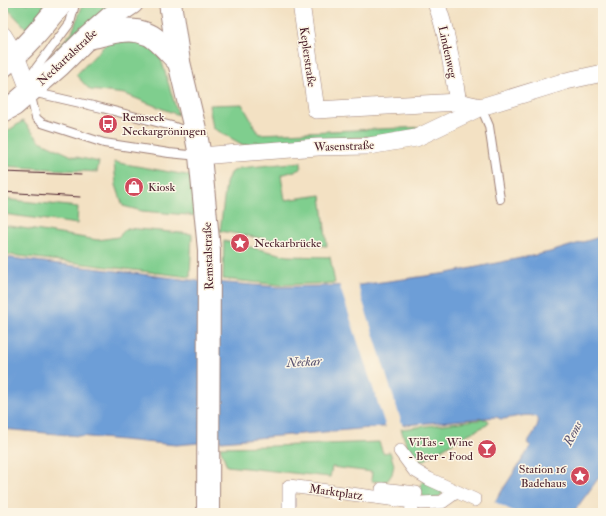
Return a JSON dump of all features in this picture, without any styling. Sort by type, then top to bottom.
[{"type":"main road","points":[[6,62],[40,30],[62,3]]},
{"type":"main road","name":"Neckartalstraße","points":[[3,111],[14,105],[30,92],[111,17],[132,3]]},
{"type":"main road","name":"Remstalstraße","points":[[170,3],[179,62],[200,156],[209,250],[208,513]]},
{"type":"main road","points":[[86,39],[118,31],[131,30],[148,34],[179,62]]},
{"type":"street","name":"Keplerstraße","points":[[301,3],[316,110]]},
{"type":"street","name":"Lindenweg","points":[[436,3],[441,15],[458,102]]},
{"type":"street","points":[[3,35],[6,62],[30,92]]},
{"type":"street","name":"Wasenstraße","points":[[200,156],[318,146],[369,146],[416,138],[481,107],[566,81],[603,73]]},
{"type":"street","name":"Wasenstraße","points":[[316,110],[458,102],[481,107]]},
{"type":"street","points":[[400,451],[414,470],[429,479],[475,500]]},
{"type":"street","points":[[414,470],[419,503]]},
{"type":"street","name":"Marktplatz","points":[[296,486],[296,478],[419,503],[442,502],[456,492]]},
{"type":"street","name":"Marktplatz","points":[[289,513],[289,486],[413,502],[411,513]]},
{"type":"lane","points":[[74,3],[70,23],[34,71],[30,92],[36,118],[42,124],[104,143],[200,156]]},
{"type":"lane","points":[[30,92],[102,108],[180,129],[195,129]]},
{"type":"lane","points":[[481,107],[489,126],[500,199]]},
{"type":"green space","points":[[3,3],[53,3],[30,32]]},
{"type":"green space","points":[[85,3],[117,3],[57,58],[52,55],[72,32]]},
{"type":"green space","points":[[133,37],[152,49],[161,59],[178,115],[125,94],[90,90],[76,75],[107,43]]},
{"type":"green space","points":[[242,104],[259,134],[426,127],[397,135],[243,145],[213,128],[209,105]]},
{"type":"green space","points":[[23,121],[40,141],[72,156],[99,162],[97,172],[3,166],[3,134]]},
{"type":"green space","points":[[114,162],[192,176],[199,216],[142,211],[123,206],[116,185]]},
{"type":"green space","points":[[301,162],[301,169],[281,175],[285,200],[321,195],[327,246],[289,243],[220,231],[226,183],[230,173],[240,168]]},
{"type":"green space","points":[[3,199],[78,207],[77,224],[3,214]]},
{"type":"green space","points":[[3,225],[98,240],[118,237],[127,228],[192,234],[190,277],[3,254]]},
{"type":"green space","points":[[224,241],[288,256],[330,257],[335,283],[280,285],[223,279]]},
{"type":"green space","points":[[486,419],[489,421],[487,425],[462,437],[423,461],[416,460],[410,455],[401,429]]},
{"type":"green space","points":[[379,442],[383,453],[390,452],[394,465],[392,474],[388,480],[383,482],[371,481],[372,472],[332,467],[330,477],[227,466],[220,447],[272,446]]},
{"type":"green space","points":[[424,481],[443,492],[441,495],[435,498],[425,499],[421,490],[421,485]]},
{"type":"water","points":[[603,236],[603,472],[573,513],[491,513],[494,503],[531,446],[527,443],[537,427],[538,421],[535,417],[531,416],[505,419],[496,417],[176,445],[3,429],[3,257],[189,280],[278,287],[360,285],[448,273],[550,252]]},
{"type":"pier","points":[[357,283],[403,427],[386,428],[339,284]]},
{"type":"pier","points":[[493,501],[517,513],[489,513]]},
{"type":"tram line","points":[[3,172],[81,175]]},
{"type":"tram line","points":[[3,192],[80,197]]},
{"type":"place","name":"Remseck Neckargröningen","points":[[108,124]]},
{"type":"place","name":"Kiosk","points":[[134,187]]},
{"type":"place","name":"Neckarbrücke","points":[[240,243]]},
{"type":"place","name":"ViTas - Wine - Beer - Food","points":[[487,449]]},
{"type":"place","name":"Station 16 Badehaus","points":[[580,476]]},
{"type":"water label","name":"Neckar","points":[[304,361]]},
{"type":"water label","name":"Rems","points":[[572,433]]}]
